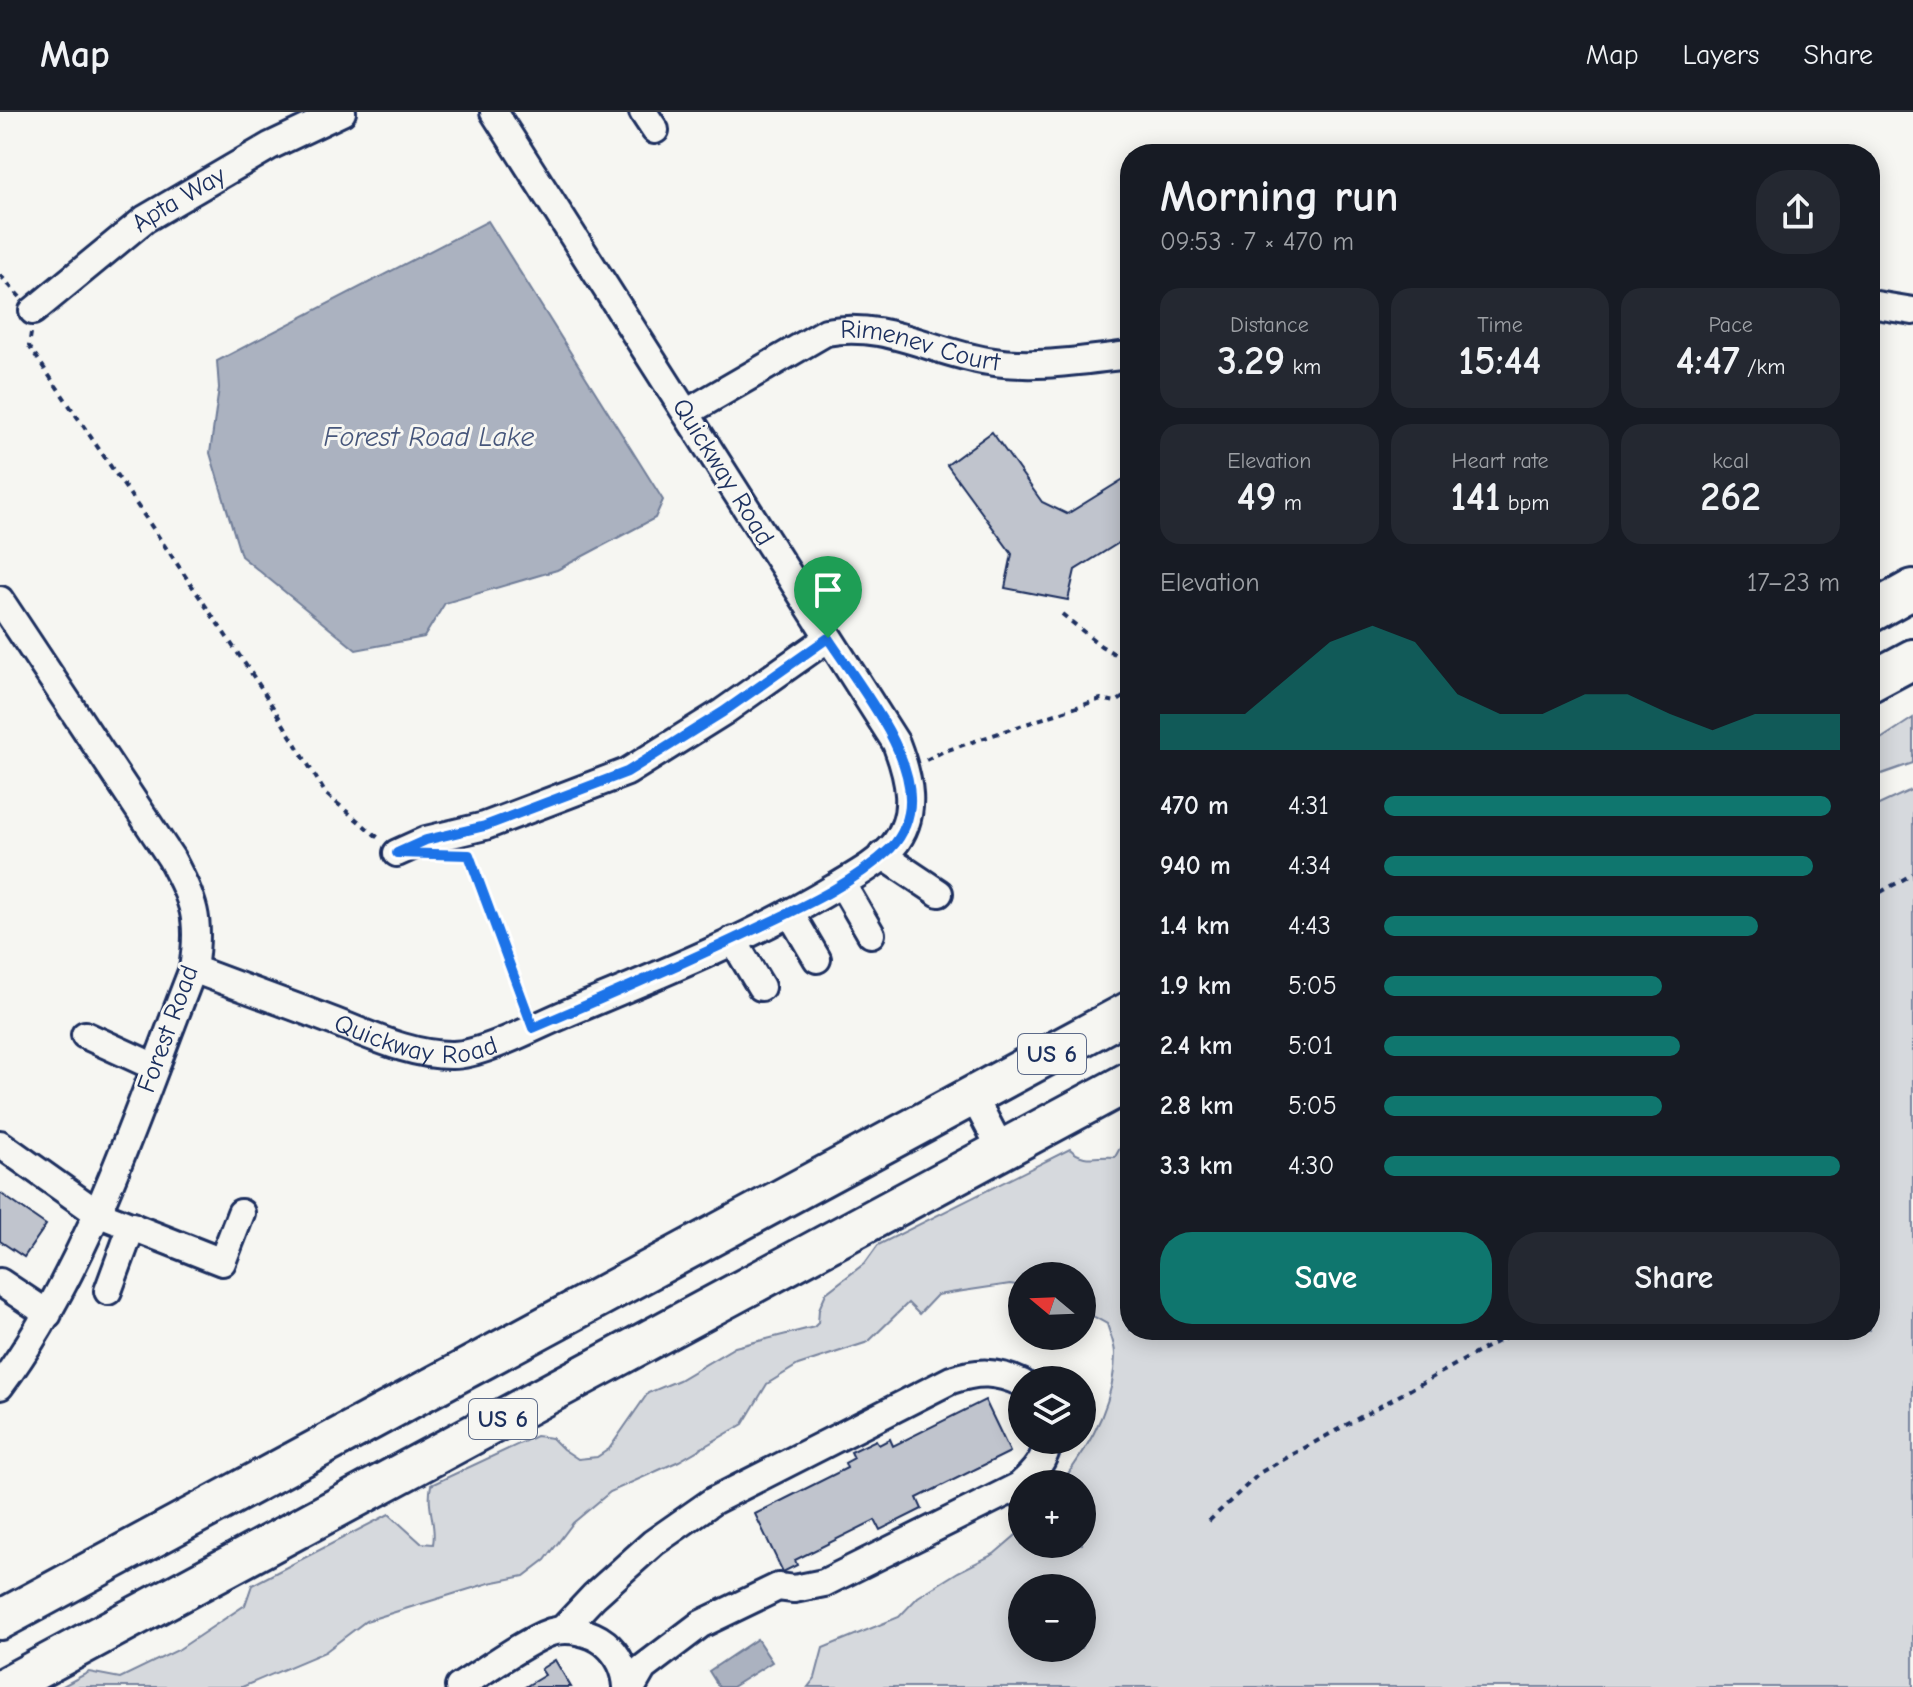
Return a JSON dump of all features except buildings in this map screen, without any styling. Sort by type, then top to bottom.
[{"type":"highway","points":[[1880,607],[1913,589]]},
{"type":"highway","points":[[1880,677],[1913,659]]},
{"type":"highway","name":"US 6","points":[[0,1620],[1120,1016]]},
{"type":"highway","name":"US 6","points":[[4,1687],[1120,1086]]},
{"type":"street","name":"Apta Way","points":[[33,311],[145,219],[270,146],[342,112]]},
{"type":"street","name":"Quickway Road","points":[[193,969],[387,1042],[430,1054],[456,1056],[533,1028],[790,913],[864,870],[893,846],[906,824],[911,799],[906,770],[896,743],[494,112]]},
{"type":"street","points":[[1880,306],[1913,311]]},
{"type":"street","name":"Rimenev Court","points":[[686,413],[826,332],[845,328],[875,329],[987,361],[1037,365],[1120,356]]},
{"type":"street","name":"Forest Road","points":[[0,600],[135,802],[181,877],[196,917],[199,936],[193,969],[97,1213],[48,1314],[25,1353],[0,1386]]},
{"type":"street","points":[[397,853],[426,840],[485,826],[627,772],[723,712],[828,638]]},
{"type":"street","points":[[882,855],[939,893]]},
{"type":"street","points":[[842,884],[871,934]]},
{"type":"street","points":[[790,913],[817,959]]},
{"type":"street","points":[[733,940],[761,987]]},
{"type":"street","points":[[85,1035],[155,1067]]},
{"type":"street","points":[[973,1096],[1002,1151]]},
{"type":"street","points":[[0,1144],[97,1213],[222,1262],[241,1213]]},
{"type":"street","points":[[108,1291],[132,1226]]},
{"type":"street","points":[[0,1282],[48,1314]]},
{"type":"street","points":[[562,1630],[594,1596],[653,1543],[713,1501],[951,1380],[970,1373],[987,1372],[1008,1377]]},
{"type":"street","points":[[630,1687],[643,1668],[701,1624],[778,1587],[794,1589],[824,1583],[1019,1486],[1034,1472],[1045,1454]]},
{"type":"street","points":[[459,1687],[542,1636],[562,1630],[581,1632],[604,1642],[619,1660],[630,1687]]},
{"type":"path","points":[[33,311],[29,346],[260,686],[326,794],[397,853]]},
{"type":"path","points":[[1062,614],[1101,646],[1120,657]]},
{"type":"path","points":[[906,770],[942,752],[1101,699],[1116,702],[1120,699]]},
{"type":"path","points":[[454,854],[469,855],[533,1028]]},
{"type":"path","points":[[1880,892],[1913,874]]},
{"type":"path","points":[[1209,1521],[1261,1472],[1500,1340]]},
{"type":"shaded area","points":[[1913,718],[1913,763],[1880,775],[1880,739]]},
{"type":"shaded area","points":[[1913,789],[1913,1687],[808,1687],[815,1678],[823,1648],[899,1617],[918,1597],[994,1554],[1008,1542],[1008,1558],[1096,1558],[1096,1470],[1070,1470],[1082,1454],[1096,1454],[1096,1428],[1114,1372],[1114,1346],[1107,1324],[1096,1318],[1096,1262],[1008,1262],[1008,1284],[937,1295],[919,1314],[908,1303],[868,1342],[798,1365],[767,1384],[743,1424],[679,1461],[610,1492],[573,1523],[545,1560],[524,1576],[489,1583],[366,1621],[325,1652],[242,1687],[61,1687],[89,1672],[120,1678],[178,1650],[245,1605],[252,1585],[389,1514],[421,1543],[433,1544],[431,1485],[536,1436],[552,1438],[578,1459],[597,1457],[609,1449],[648,1393],[679,1380],[735,1347],[814,1327],[818,1323],[819,1309],[826,1293],[865,1263],[878,1245],[1070,1149],[1086,1157],[1115,1157],[1120,1148],[1120,1340],[1880,1340],[1880,804]]},
{"type":"water","name":"Forest Road Lake","points":[[488,221],[663,500],[655,518],[557,570],[445,603],[424,637],[356,650],[241,556],[210,453],[219,388],[217,361]]},
{"type":"water","points":[[757,1639],[772,1662],[732,1687],[719,1687],[709,1671]]},
{"type":"route","points":[[828,638],[896,743],[906,770],[911,799],[906,824],[893,846],[864,870],[805,906],[684,964],[533,1028],[469,855],[397,853],[426,840],[485,826],[627,772],[723,712],[828,638]]}]
